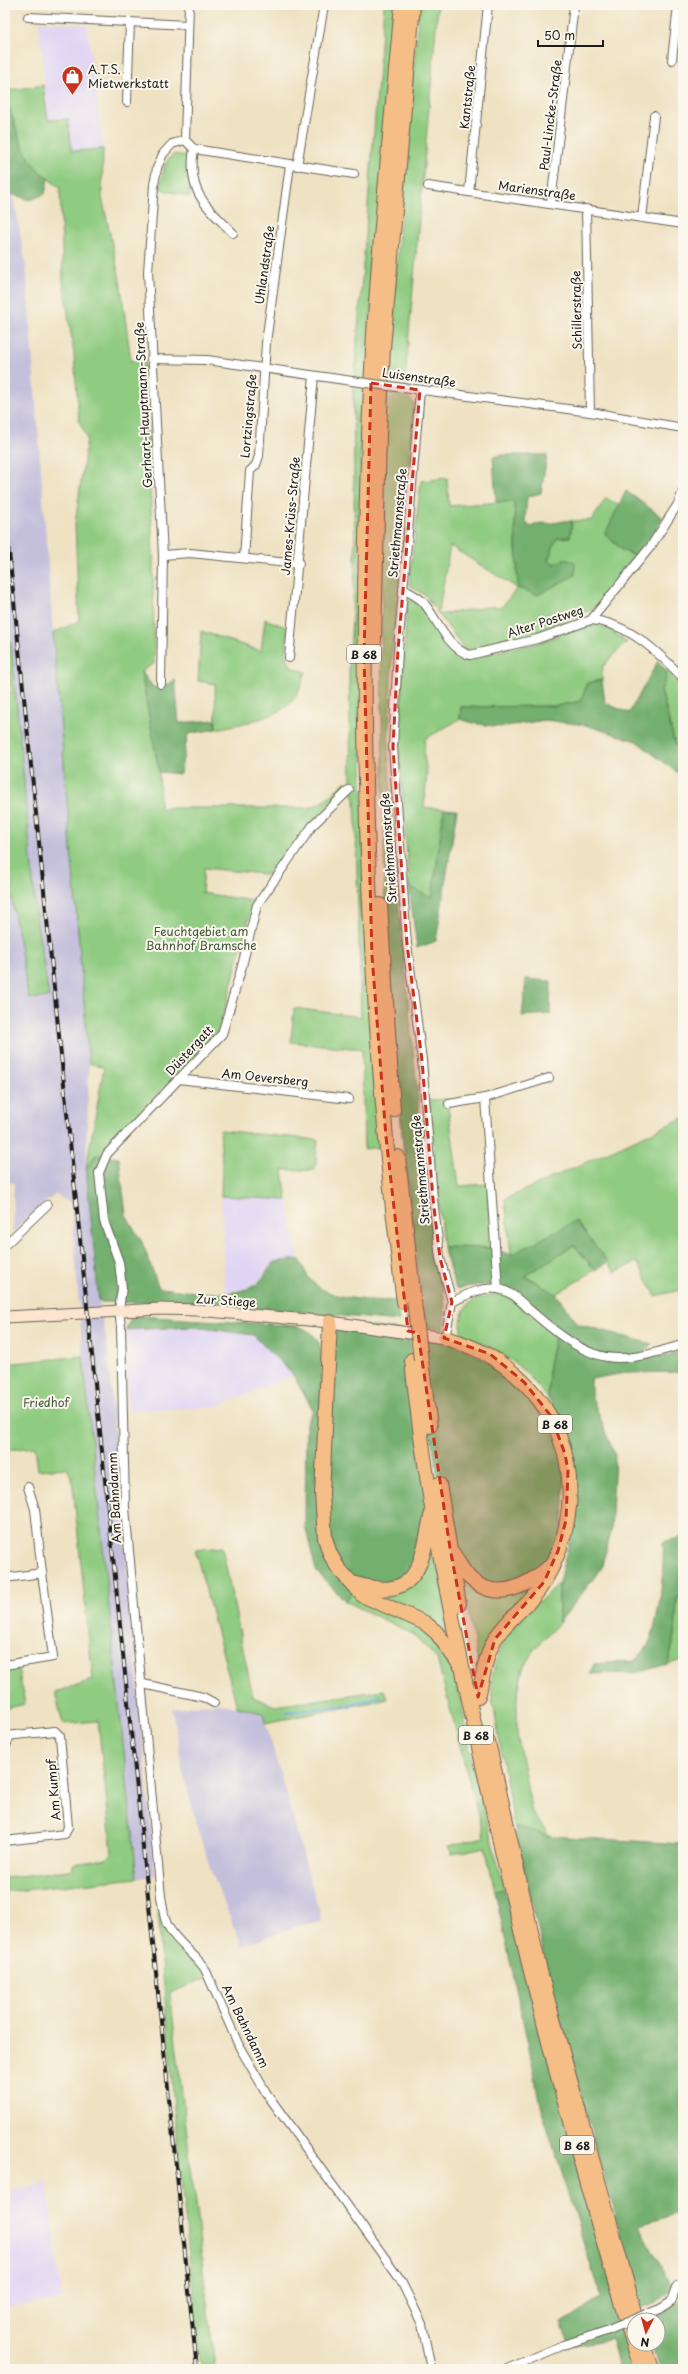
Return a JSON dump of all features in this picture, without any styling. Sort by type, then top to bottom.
[{"type":"highway","name":"B 68","points":[[402,5],[385,188],[373,347],[367,504],[364,656],[370,888],[377,1025],[388,1160],[409,1302],[433,1506],[463,1670],[490,1799],[529,1967],[584,2170],[641,2369]]},
{"type":"highway","name":"B 68","points":[[409,1302],[386,1009],[379,879],[374,663],[375,558],[383,356],[395,189],[413,5]]},
{"type":"highway","name":"B 68","points":[[330,1322],[322,1494],[323,1519],[330,1554],[338,1568],[362,1595],[425,1623],[436,1632],[463,1670]]},
{"type":"highway","name":"B 68","points":[[445,1338],[468,1344],[508,1366],[524,1382],[551,1416],[566,1454],[569,1494],[563,1536],[544,1582],[495,1639],[488,1654],[478,1697]]},
{"type":"highway","name":"B 68","points":[[416,1360],[478,1697],[542,1980],[635,2312]]},
{"type":"highway","name":"B 68","points":[[350,1582],[379,1589],[392,1588],[402,1585],[414,1576],[423,1555],[433,1506]]},
{"type":"highway","name":"B 68","points":[[450,1548],[470,1580],[483,1588],[496,1592],[509,1591],[523,1585],[552,1564]]},
{"type":"highway","points":[[647,2352],[652,2369]]},
{"type":"street","points":[[189,5],[185,140],[194,150],[354,174]]},
{"type":"street","name":"Uhlandstraße","points":[[264,369],[266,343],[293,165],[324,5]]},
{"type":"street","name":"Kantstraße","points":[[469,192],[488,5]]},
{"type":"street","name":"Paul-Lincke-Straße","points":[[552,203],[574,5]]},
{"type":"street","points":[[672,60],[678,5]]},
{"type":"street","points":[[28,17],[188,25]]},
{"type":"street","points":[[126,102],[130,22]]},
{"type":"street","points":[[642,218],[654,116]]},
{"type":"street","name":"Gerhart-Hauptmann-Straße","points":[[161,684],[163,555],[151,359],[148,272],[154,185],[157,168],[163,154],[172,144],[185,140]]},
{"type":"street","points":[[194,150],[194,183],[198,194],[233,232]]},
{"type":"street","name":"Marienstraße","points":[[428,186],[552,203],[683,224]]},
{"type":"street","name":"Schillerstraße","points":[[586,209],[590,412]]},
{"type":"street","name":"Luisenstraße","points":[[151,359],[207,360],[314,376],[590,412],[683,428]]},
{"type":"street","name":"Lortzingstraße","points":[[244,558],[250,471],[256,465],[259,456],[264,369]]},
{"type":"street","name":"James-Krüss-Straße","points":[[289,658],[314,376]]},
{"type":"street","name":"Striethmannstraße","points":[[420,390],[403,589],[393,747],[408,944],[422,1060],[439,1250],[452,1302],[445,1338]]},
{"type":"street","name":"Alter Postweg","points":[[403,589],[423,602],[437,623],[462,653],[470,655],[537,639],[591,620],[651,546],[678,504],[683,491]]},
{"type":"street","points":[[163,555],[190,553],[298,564]]},
{"type":"street","points":[[591,620],[604,622],[656,650],[683,678]]},
{"type":"street","name":"Düstergatt","points":[[119,1310],[122,1288],[119,1262],[104,1221],[99,1173],[107,1154],[222,1034],[241,970],[257,905],[313,825],[349,790]]},
{"type":"street","points":[[448,1104],[485,1098],[549,1078]]},
{"type":"street","name":"Am Oeversberg","points":[[178,1079],[349,1099]]},
{"type":"street","points":[[485,1098],[498,1289]]},
{"type":"street","points":[[5,1245],[47,1205]]},
{"type":"street","points":[[452,1302],[484,1289],[498,1289],[511,1293],[554,1331],[581,1347],[599,1355],[617,1358],[646,1355],[678,1346],[683,1347]]},
{"type":"street","name":"Zur Stiege","points":[[5,1317],[119,1310],[198,1310],[330,1322],[445,1338]]},
{"type":"street","name":"Am Bahndamm","points":[[119,1310],[121,1327],[125,1508],[143,1684],[161,1897],[167,1924],[178,1939],[198,1958],[205,1969],[240,2048],[268,2094],[400,2279],[422,2324],[431,2369]]},
{"type":"street","points":[[5,1665],[53,1657],[35,1510],[28,1487]]},
{"type":"street","points":[[5,1578],[42,1573]]},
{"type":"street","points":[[143,1684],[204,1697],[214,1703]]},
{"type":"street","name":"Am Kumpf","points":[[5,1748],[7,1736],[55,1731],[60,1736],[68,1827],[65,1834],[5,1841]]},
{"type":"street","points":[[507,2369],[564,2345],[660,2309],[671,2302],[677,2286]]},
{"type":"highlighted area","points":[[371,383],[420,390],[398,650],[393,747],[407,944],[422,1060],[433,1199],[440,1258],[452,1302],[444,1338],[490,1354],[524,1382],[551,1416],[565,1454],[568,1471],[566,1520],[558,1551],[544,1582],[495,1639],[478,1697],[450,1548],[418,1333],[408,1331],[400,1273],[386,1137],[372,956],[364,656]]},
{"type":"shaded area","points":[[39,21],[87,25],[103,149],[72,151],[68,119],[48,120]]},
{"type":"shaded area","points":[[5,192],[13,194],[26,266],[53,633],[89,1063],[86,1168],[99,1302],[107,1344],[155,1876],[137,1878],[83,1356],[71,1203],[55,1194],[13,1232],[14,1183],[5,1182],[5,859],[29,999],[49,996],[37,924],[5,583]]},
{"type":"shaded area","points":[[221,1196],[287,1200],[299,1259],[274,1262],[257,1283],[245,1289],[225,1291]]},
{"type":"shaded area","points":[[194,1327],[253,1335],[293,1375],[216,1407],[128,1410],[126,1330]]},
{"type":"shaded area","points":[[218,1703],[263,1713],[322,1921],[298,1926],[242,1946],[211,1871],[200,1836],[183,1773],[172,1709]]},
{"type":"shaded area","points":[[47,2183],[62,2299],[5,2308],[5,2192]]},
{"type":"green space","points":[[384,5],[396,5],[366,373],[360,467],[359,567],[365,953],[381,1147],[364,1149],[362,1049],[291,1042],[294,1008],[361,1017],[355,798],[351,791],[349,668],[355,568],[353,391]]},
{"type":"green space","points":[[419,5],[438,5],[405,379],[407,397],[414,403],[392,650],[388,750],[398,899],[385,899],[381,644],[387,377]]},
{"type":"green space","name":"Feuchtgebiet am Bahnhof Bramsche","points":[[43,85],[48,120],[68,119],[72,151],[103,149],[102,197],[120,280],[131,361],[145,361],[153,555],[154,664],[141,671],[159,772],[160,808],[308,808],[321,803],[346,781],[344,791],[273,875],[204,868],[202,893],[253,901],[220,1029],[105,1149],[102,1156],[96,1155],[86,1168],[104,1067],[89,1063],[53,633],[79,621],[75,524],[87,438],[79,421],[74,354],[63,281],[60,188],[35,168],[23,150],[5,94],[5,91]]},
{"type":"green space","points":[[5,94],[16,130],[25,151],[38,170],[48,179],[45,194],[30,200],[5,192]]},
{"type":"green space","points":[[174,154],[189,157],[191,188],[190,197],[160,189],[165,165]]},
{"type":"green space","points":[[500,455],[547,455],[541,493],[527,497],[525,522],[531,527],[540,523],[572,521],[570,537],[557,538],[548,560],[555,564],[564,559],[575,562],[575,575],[538,595],[518,588],[514,502],[496,502],[493,457]]},
{"type":"green space","points":[[447,478],[449,506],[514,501],[518,588],[538,595],[555,564],[548,560],[557,537],[570,537],[572,521],[592,520],[606,498],[620,506],[605,534],[622,550],[635,556],[598,606],[537,635],[470,652],[464,649],[439,615],[488,607],[502,607],[517,588],[450,546],[438,613],[425,595],[409,585],[421,481]]},
{"type":"green space","points":[[626,491],[662,517],[658,527],[635,556],[622,550],[605,534]]},
{"type":"green space","points":[[411,600],[419,603],[458,655],[467,658],[537,643],[590,624],[604,626],[627,642],[603,666],[602,680],[587,683],[582,701],[556,706],[461,707],[460,719],[425,739],[424,755],[427,774],[424,807],[444,809],[432,899],[409,886],[399,745],[407,602]]},
{"type":"green space","points":[[265,619],[288,628],[286,658],[293,668],[306,672],[299,690],[293,700],[278,712],[257,720],[216,729],[215,684],[198,681],[201,631],[261,651]]},
{"type":"green space","points":[[6,637],[11,643],[37,924],[49,997],[29,999],[5,859],[5,694],[12,693],[5,648],[5,641],[8,642]]},
{"type":"green space","points":[[658,661],[668,672],[661,691],[675,744],[683,750],[683,777],[636,741],[585,725],[545,720],[500,727],[473,723],[460,719],[461,707],[556,706],[581,701],[587,683],[602,680],[605,703],[629,713]]},
{"type":"green space","points":[[141,671],[153,687],[160,689],[175,680],[179,723],[215,720],[216,729],[188,734],[180,774],[159,772]]},
{"type":"green space","points":[[668,672],[683,688],[683,750],[675,744],[661,690]]},
{"type":"green space","points":[[444,809],[457,810],[436,941],[417,948],[409,886],[432,898]]},
{"type":"green space","points":[[385,899],[398,899],[434,1256],[442,1283],[445,1301],[445,1319],[443,1329],[426,1327],[418,1274],[400,1113]]},
{"type":"green space","points":[[526,979],[551,981],[550,1014],[522,1016]]},
{"type":"green space","points":[[447,1099],[459,1186],[489,1184],[493,1248],[443,1247],[429,1100]]},
{"type":"green space","points":[[683,1118],[683,1289],[656,1296],[637,1262],[615,1272],[576,1221],[511,1255],[505,1199]]},
{"type":"green space","points":[[220,1130],[318,1140],[315,1170],[283,1170],[287,1200],[221,1196],[222,1164]]},
{"type":"green space","points":[[96,1155],[119,1158],[126,1215],[142,1242],[159,1288],[209,1293],[236,1292],[257,1284],[274,1262],[299,1259],[309,1278],[316,1286],[326,1291],[350,1298],[397,1301],[399,1321],[199,1303],[99,1302],[86,1168]]},
{"type":"green space","points":[[576,1221],[608,1262],[595,1270],[574,1245],[525,1276],[556,1294],[578,1324],[652,1344],[637,1360],[676,1353],[683,1354],[683,1372],[625,1373],[591,1379],[591,1395],[615,1456],[611,1532],[601,1569],[559,1623],[559,1582],[576,1514],[576,1477],[571,1446],[564,1426],[548,1399],[549,1365],[556,1332],[523,1299],[502,1287],[490,1285],[456,1289],[443,1247],[493,1248],[511,1255]]},
{"type":"green space","points":[[574,1245],[595,1270],[556,1294],[525,1275]]},
{"type":"green space","points":[[494,1294],[509,1296],[555,1336],[549,1365],[548,1399],[530,1377],[517,1365],[494,1349],[461,1333],[462,1316],[467,1305],[478,1299]]},
{"type":"green space","points":[[136,1316],[298,1326],[314,1335],[319,1342],[322,1352],[317,1510],[352,1593],[345,1601],[316,1571],[305,1525],[306,1423],[313,1410],[293,1375],[253,1335],[194,1327],[126,1330],[131,1318]]},
{"type":"green space","points":[[330,1322],[408,1331],[433,1506],[423,1555],[402,1585],[350,1582],[325,1538]]},
{"type":"green space","points":[[418,1333],[445,1338],[524,1382],[565,1454],[563,1536],[538,1577],[483,1588],[450,1548],[429,1421]]},
{"type":"green space","name":"Friedhof","points":[[83,1356],[137,1878],[5,1892],[5,1878],[68,1870],[71,1869],[73,1864],[106,1859],[112,1852],[98,1721],[63,1724],[55,1692],[93,1680],[72,1477],[66,1468],[38,1470],[35,1447],[5,1450],[5,1364]]},
{"type":"green space","points":[[432,1530],[455,1649],[439,1627],[420,1613],[374,1595]]},
{"type":"green space","points":[[683,1537],[683,1594],[677,1598],[675,1635],[668,1664],[635,1673],[589,1674],[594,1664],[634,1661],[646,1649],[655,1625],[658,1611],[662,1581],[663,1542]]},
{"type":"green space","points":[[222,1547],[253,1697],[275,1706],[384,1690],[388,1699],[265,1723],[263,1713],[237,1707],[195,1550]]},
{"type":"green space","points":[[460,1572],[538,1580],[480,1672]]},
{"type":"green space","points":[[559,1582],[559,1623],[535,1648],[523,1668],[517,1696],[517,1734],[532,1813],[550,1836],[514,1826],[491,1691],[498,1654],[504,1641],[522,1618]]},
{"type":"green space","points":[[352,1593],[395,1612],[417,1624],[435,1638],[443,1649],[456,1682],[474,1771],[504,1889],[495,1891],[485,1847],[452,1854],[448,1846],[484,1837],[437,1659],[413,1634],[345,1601]]},
{"type":"green space","points":[[683,1594],[683,1660],[668,1664],[675,1635],[677,1597]]},
{"type":"green space","points":[[18,1668],[25,1704],[5,1709],[5,1671]]},
{"type":"green space","points":[[514,1826],[550,1836],[683,1844],[683,2212],[638,2225],[672,2286],[667,2295],[660,2301],[641,2308],[555,2001]]},
{"type":"green space","points":[[504,1889],[626,2336],[626,2352],[630,2352],[635,2369],[619,2369],[612,2339],[570,2346],[561,2323],[601,2298],[543,2114],[495,1891]]},
{"type":"green space","points":[[157,1901],[161,1904],[165,1923],[197,1960],[206,1978],[170,1993],[215,2369],[201,2369],[176,2132]]},
{"type":"green space","points":[[683,2295],[683,2369],[660,2369],[655,2352],[666,2352],[666,2312],[663,2312],[676,2305]]},
{"type":"waterway","points":[[286,1712],[351,1705],[380,1696]]},
{"type":"railway","points":[[5,514],[197,2369]]},
{"type":"place","name":"A.T.S. Mietwerkstatt","points":[[72,96]]}]
